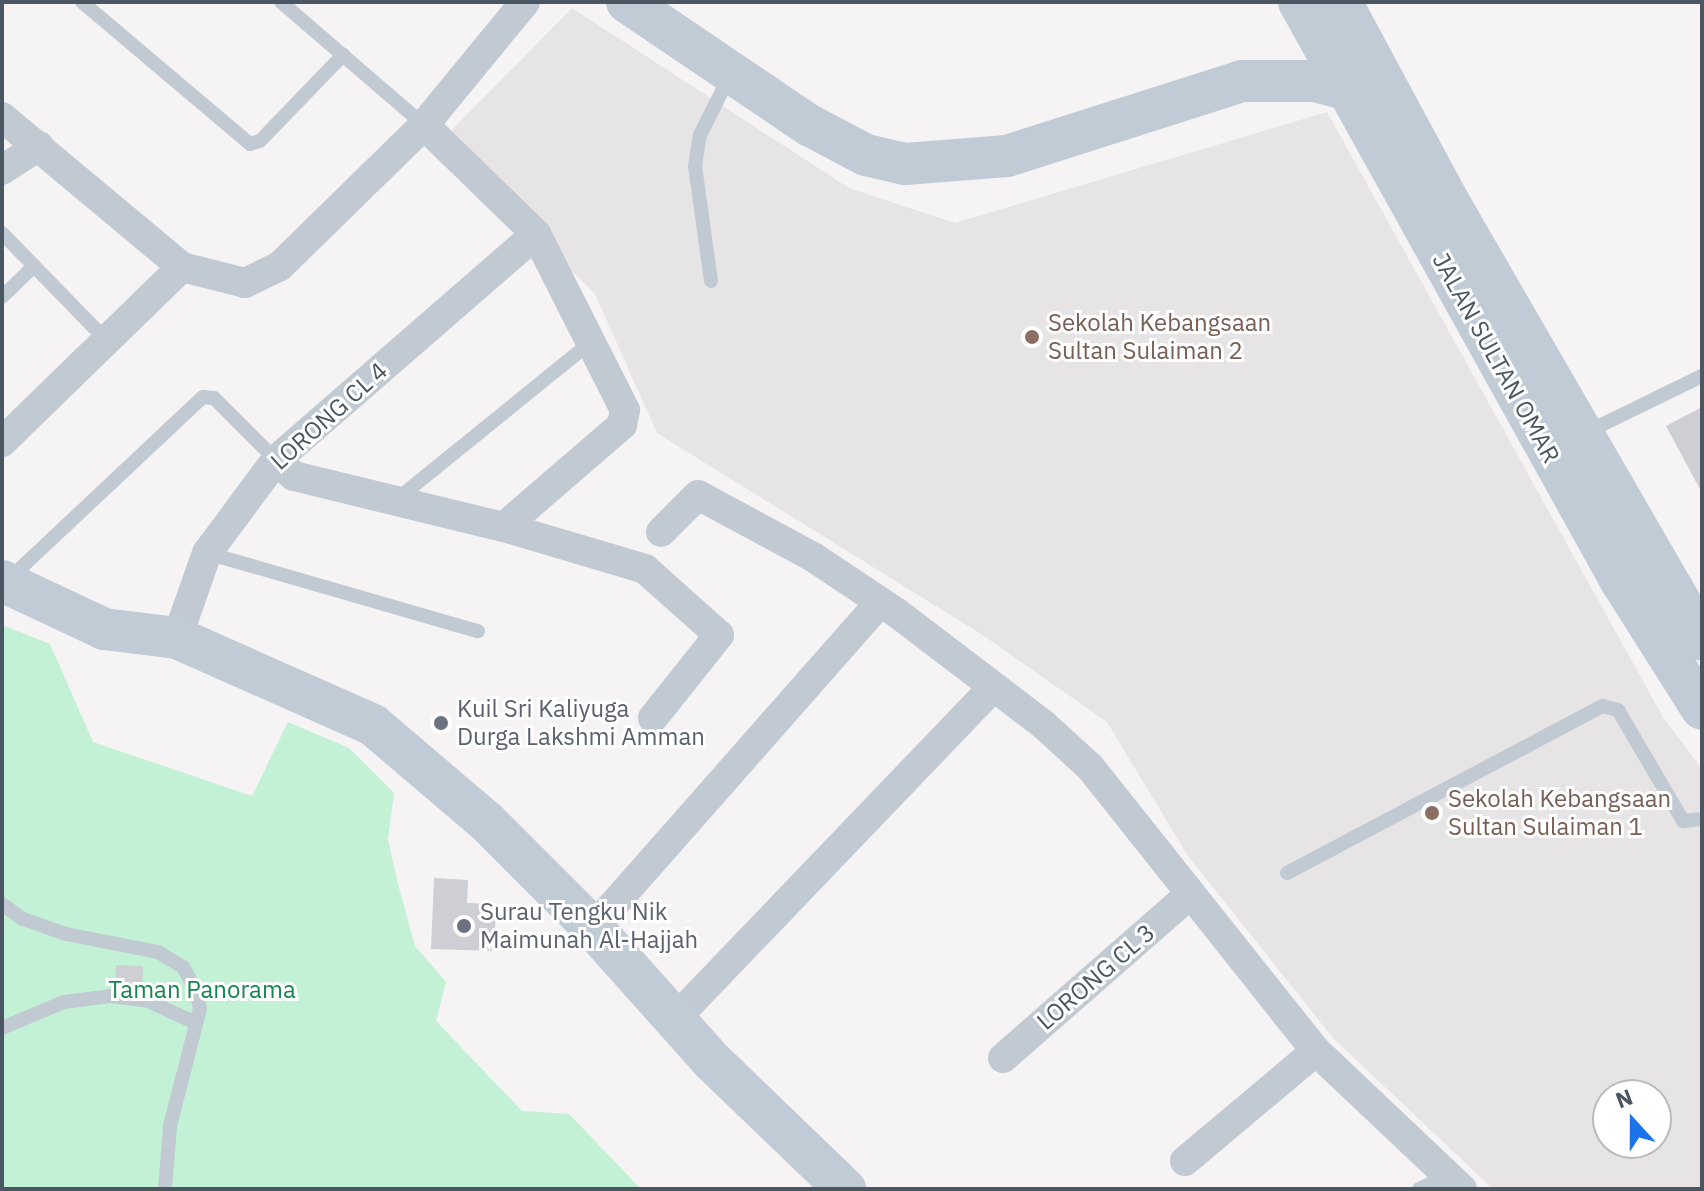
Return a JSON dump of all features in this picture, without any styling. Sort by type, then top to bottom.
[{"type":"street","points":[[2,117],[182,267],[245,283],[280,266],[424,125],[525,2]]},
{"type":"street","points":[[627,2],[730,75],[866,155],[938,165],[1007,156],[1242,81],[1315,81],[1345,89]]},
{"type":"street","points":[[1242,81],[1294,36],[1315,6],[1583,434],[1702,640]]},
{"type":"street","name":"JALAN SULTAN OMAR","points":[[1315,6],[1345,89],[1621,581],[1702,709]]},
{"type":"street","points":[[424,125],[536,234],[626,417],[504,527]]},
{"type":"street","points":[[2,170],[39,146]]},
{"type":"street","name":"LORONG CL 4","points":[[177,638],[207,553],[276,460],[536,234]]},
{"type":"street","points":[[2,442],[182,267]]},
{"type":"street","points":[[276,460],[294,476],[632,562],[715,628],[717,642],[653,718]]},
{"type":"street","points":[[661,532],[698,495],[813,557],[880,602],[1044,725],[1090,767],[1188,896],[1316,1051],[1455,1182]]},
{"type":"street","points":[[4,582],[104,629],[177,638],[373,725],[487,822],[593,928],[675,1019],[845,1189]]},
{"type":"street","points":[[593,928],[880,602]]},
{"type":"street","points":[[675,1019],[992,689]]},
{"type":"street","name":"LORONG CL 3","points":[[1003,1058],[1188,896]]},
{"type":"street","points":[[1185,1161],[1316,1051]]},
{"type":"lane","points":[[82,2],[250,144],[260,141],[343,55]]},
{"type":"lane","points":[[281,2],[424,125]]},
{"type":"lane","points":[[711,281],[695,166],[700,135],[730,75]]},
{"type":"lane","points":[[2,233],[107,341]]},
{"type":"lane","points":[[2,297],[34,266]]},
{"type":"lane","points":[[395,500],[591,342]]},
{"type":"lane","points":[[1583,434],[1702,376]]},
{"type":"lane","points":[[4,582],[203,397],[214,398],[276,460]]},
{"type":"lane","points":[[207,553],[478,631]]},
{"type":"lane","points":[[1287,873],[1603,706],[1618,710],[1683,821],[1702,819]]},
{"type":"lane","points":[[2,904],[23,919],[66,934],[158,952],[183,967],[196,990],[196,1023],[170,1126],[165,1189]]},
{"type":"lane","points":[[2,1028],[64,1002],[110,996],[148,1001],[196,1023]]},
{"type":"lane","points":[[1419,1189],[1455,1182]]},
{"type":"shaded area","points":[[572,8],[849,188],[955,223],[1327,112],[1663,717],[1702,769],[1702,1189],[1493,1189],[1333,1038],[1188,856],[1107,722],[981,634],[657,433],[595,294],[441,141]]},
{"type":"green space","name":"Taman Panorama","points":[[2,625],[50,644],[93,742],[252,796],[288,722],[349,748],[394,793],[388,839],[415,946],[446,982],[436,1021],[522,1111],[569,1114],[641,1189],[2,1189]]},
{"type":"building","points":[[1702,407],[1702,493],[1666,426]]},
{"type":"building","name":"Surau Tengku Nik Maimunah Al-Hajjah","points":[[434,878],[468,880],[467,903],[496,904],[494,951],[431,949]]},
{"type":"building","points":[[116,965],[143,966],[142,988],[115,987]]},
{"type":"place","name":"Sekolah Kebangsaan Sultan Sulaiman 2","points":[[1032,337]]},
{"type":"place","name":"Kuil Sri Kaliyuga Durga Lakshmi Amman","points":[[441,723]]},
{"type":"place","name":"Sekolah Kebangsaan Sultan Sulaiman 1","points":[[1432,813]]},
{"type":"place","name":"Surau Tengku Nik Maimunah Al-Hajjah","points":[[464,926]]}]
